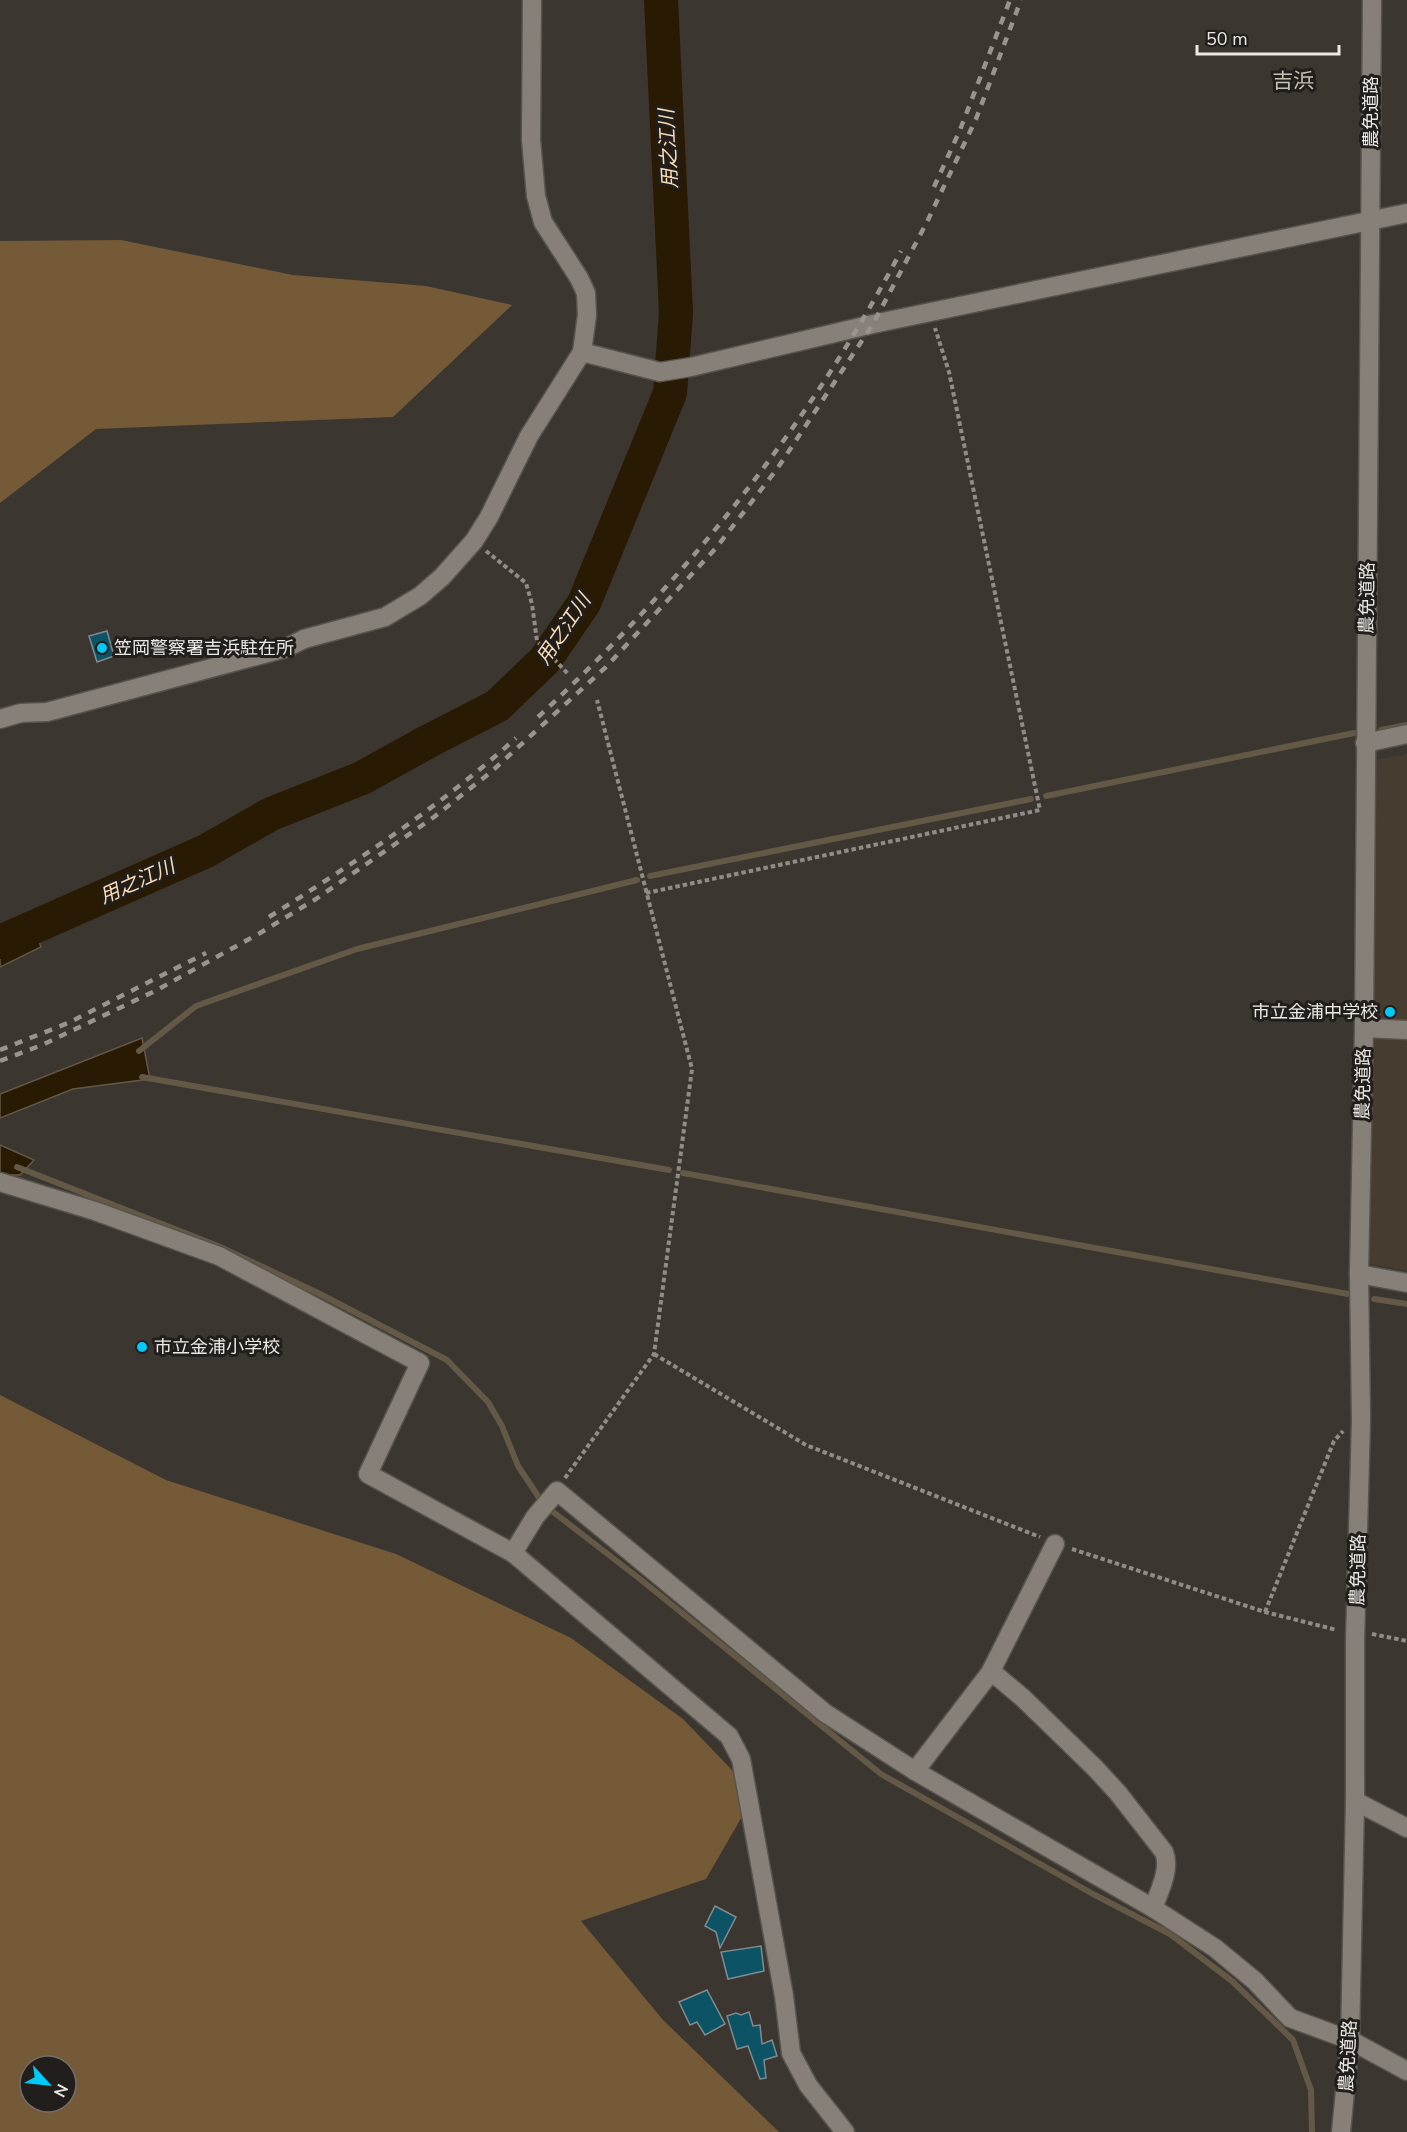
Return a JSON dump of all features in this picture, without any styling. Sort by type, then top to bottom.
[{"type":"street","points":[[0,719],[21,713],[47,712],[286,648],[304,639],[385,617],[420,596],[450,569],[474,541],[489,517],[529,436],[582,352],[587,315],[586,293],[543,222],[536,196],[531,140],[532,0]]},
{"type":"street","name":"農免道路","points":[[1341,2132],[1350,2040],[1361,1420],[1359,1275],[1364,1028],[1372,0]]},
{"type":"street","points":[[582,352],[660,372],[691,368],[930,313],[1407,213]]},
{"type":"street","points":[[1365,742],[1407,734]]},
{"type":"street","points":[[1364,1028],[1407,1030]]},
{"type":"street","points":[[0,1182],[95,1211],[219,1256],[420,1363],[368,1474],[514,1551],[729,1736],[741,1759],[784,1996],[791,2053],[808,2085],[845,2132]]},
{"type":"street","points":[[1359,1275],[1407,1283]]},
{"type":"street","points":[[514,1551],[535,1517],[555,1495],[825,1713],[915,1771],[1153,1908],[1215,1948],[1255,1981],[1290,2018],[1350,2040],[1407,2072]]},
{"type":"street","points":[[915,1771],[990,1673],[1055,1544]]},
{"type":"street","points":[[990,1673],[1023,1698],[1095,1768],[1118,1793],[1164,1852],[1166,1870],[1153,1908]]},
{"type":"street","points":[[1355,1801],[1407,1828]]},
{"type":"path","points":[[646,893],[1040,810],[948,372],[930,313]]},
{"type":"path","points":[[474,541],[526,583],[532,604],[537,641],[569,675]]},
{"type":"path","points":[[555,1495],[654,1354],[692,1069],[597,700]]},
{"type":"path","points":[[654,1354],[806,1445],[1055,1544],[1265,1612],[1356,1636],[1407,1641]]},
{"type":"path","points":[[1265,1612],[1334,1441],[1349,1425],[1361,1420]]},
{"type":"shaded area","points":[[121,240],[293,275],[426,286],[512,305],[393,417],[96,429],[0,503],[0,241]]},
{"type":"shaded area","name":"市立金浦中学校","points":[[1407,754],[1407,1271],[1370,1264],[1375,760]]},
{"type":"shaded area","points":[[28,914],[41,947],[0,967],[0,926]]},
{"type":"shaded area","points":[[142,1038],[150,1079],[73,1089],[0,1118],[0,1094]]},
{"type":"shaded area","points":[[0,1145],[34,1160],[20,1175],[0,1175]]},
{"type":"shaded area","points":[[0,1395],[166,1480],[396,1554],[571,1638],[683,1719],[755,1794],[706,1879],[581,1921],[663,2020],[779,2132],[0,2132]]},
{"type":"building","points":[[107,631],[114,656],[97,662],[89,636]]},
{"type":"building","points":[[715,1906],[736,1917],[720,1948],[716,1932],[705,1926]]},
{"type":"building","points":[[761,1946],[764,1971],[728,1979],[721,1952]]},
{"type":"building","points":[[707,1990],[725,2024],[705,2035],[697,2022],[690,2025],[679,2002]]},
{"type":"building","points":[[749,2012],[753,2026],[760,2025],[762,2044],[772,2040],[777,2056],[764,2060],[766,2078],[760,2079],[748,2046],[737,2049],[727,2016]]},
{"type":"waterway","name":"用之江川","points":[[0,942],[206,851],[271,814],[362,778],[497,706],[545,660],[584,603],[670,393],[676,313],[661,0]]},
{"type":"waterway","points":[[1381,730],[1407,725]]},
{"type":"waterway","points":[[1046,796],[1354,733]]},
{"type":"waterway","points":[[650,876],[1031,799]]},
{"type":"waterway","points":[[139,1051],[196,1006],[357,949],[637,880]]},
{"type":"waterway","points":[[142,1077],[669,1170]]},
{"type":"waterway","points":[[17,1167],[218,1246],[318,1293],[447,1360],[488,1402],[502,1426],[518,1466],[542,1502]]},
{"type":"waterway","points":[[683,1173],[1348,1294]]},
{"type":"waterway","points":[[1374,1299],[1407,1304]]},
{"type":"waterway","points":[[552,1511],[640,1579],[881,1774],[1093,1894],[1170,1934],[1232,1981],[1293,2040],[1311,2090],[1312,2132]]},
{"type":"railway","points":[[934,187],[960,130],[1010,0]]},
{"type":"railway","points":[[0,1061],[42,1045],[157,990],[316,899],[434,817],[491,772],[606,667],[716,548],[777,469],[873,324],[927,222],[976,119],[1021,0]]},
{"type":"railway","points":[[538,717],[643,612],[739,499],[784,440],[826,379],[901,251]]},
{"type":"railway","points":[[269,917],[365,855],[458,787],[516,738]]},
{"type":"railway","points":[[0,1050],[68,1023],[206,953]]},
{"type":"place","name":"笠岡警察署吉浜駐在所","points":[[102,648]]},
{"type":"place","name":"市立金浦中学校","points":[[1390,1012]]},
{"type":"place","name":"市立金浦小学校","points":[[142,1347]]},
{"type":"district","name":"吉浜","points":[[1293,81]]}]
